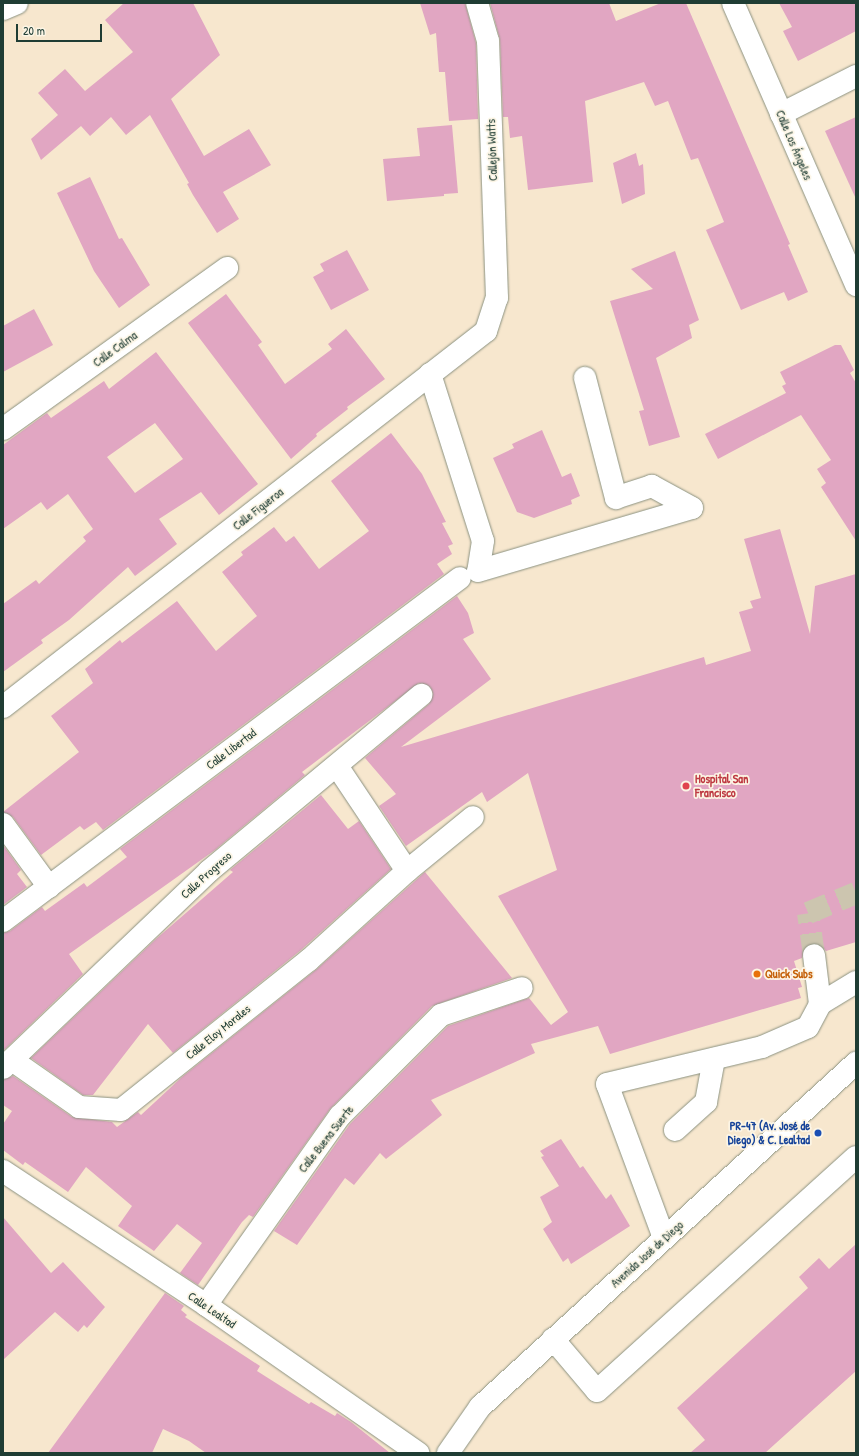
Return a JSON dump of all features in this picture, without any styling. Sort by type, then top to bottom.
[{"type":"street","points":[[3,9],[17,3]]},
{"type":"street","name":"Callejón Watts","points":[[477,3],[488,41],[497,298]]},
{"type":"street","name":"Calle Los Ángeles","points":[[733,3],[856,286]]},
{"type":"street","points":[[781,114],[856,76]]},
{"type":"street","name":"Calle Calma","points":[[3,429],[227,268]]},
{"type":"street","name":"Calle Figueroa","points":[[3,707],[486,331],[497,298]]},
{"type":"street","points":[[430,374],[483,541],[478,571],[692,508],[652,486],[616,498],[585,378]]},
{"type":"street","name":"Calle Libertad","points":[[3,921],[460,578]]},
{"type":"street","name":"Calle Progreso","points":[[8,1064],[208,871],[337,766],[421,695]]},
{"type":"street","points":[[337,766],[407,871]]},
{"type":"street","name":"Calle Eloy Morales","points":[[8,1064],[79,1107],[120,1110],[309,960],[407,871],[473,817]]},
{"type":"street","points":[[3,824],[49,887]]},
{"type":"street","points":[[814,955],[820,1004]]},
{"type":"street","points":[[664,1238],[607,1084],[762,1047],[808,1027],[820,1004],[856,982]]},
{"type":"street","name":"Calle Buena Suerte","points":[[206,1305],[340,1116],[441,1015],[522,988]]},
{"type":"street","points":[[675,1130],[706,1102],[714,1059]]},
{"type":"street","name":"Avenida José de Diego","points":[[448,1453],[480,1407],[856,1063]]},
{"type":"street","points":[[553,1340],[597,1391],[856,1157]]},
{"type":"street","name":"Calle Lealtad","points":[[3,1171],[206,1305],[418,1453]]},
{"type":"building","points":[[124,3],[193,3],[220,55],[171,99],[204,156],[249,129],[271,165],[223,192],[239,219],[217,233],[193,195],[187,184],[189,183],[150,115],[126,135],[111,117],[90,136],[81,126],[41,160],[31,139],[58,115],[38,93],[65,69],[85,91],[133,52],[105,20]]},
{"type":"building","points":[[420,3],[465,3],[476,43],[478,119],[449,121],[445,72],[439,72],[436,33],[430,35]]},
{"type":"building","points":[[490,3],[609,3],[616,21],[661,3],[686,3],[790,244],[788,245],[808,292],[788,301],[784,292],[741,310],[706,230],[724,222],[698,158],[691,160],[668,101],[655,106],[644,82],[585,101],[593,182],[528,190],[522,136],[510,138],[508,117],[503,117],[500,40]]},
{"type":"building","points":[[779,3],[856,3],[856,31],[798,61],[783,31],[792,27]]},
{"type":"building","points":[[856,117],[856,199],[825,131]]},
{"type":"building","points":[[452,125],[458,193],[444,194],[444,196],[387,201],[383,159],[420,156],[417,128]]},
{"type":"building","points":[[636,153],[639,166],[643,164],[645,194],[622,204],[613,163]]},
{"type":"building","points":[[90,177],[119,239],[122,238],[150,285],[119,308],[94,271],[57,193]]},
{"type":"building","points":[[347,250],[369,290],[331,310],[313,277],[324,271],[320,264]]},
{"type":"building","points":[[675,251],[699,320],[689,325],[692,338],[656,358],[680,437],[649,446],[639,411],[644,410],[610,301],[653,289],[631,269]]},
{"type":"building","points":[[226,294],[262,342],[258,345],[285,384],[332,349],[328,344],[346,329],[385,379],[347,407],[348,409],[316,434],[317,436],[291,459],[188,323]]},
{"type":"building","points":[[34,309],[53,345],[3,372],[3,326]]},
{"type":"building","points":[[835,345],[841,345],[854,370],[850,373],[856,383],[856,541],[821,487],[826,483],[817,469],[831,460],[801,415],[718,459],[705,434],[786,393],[782,386],[786,384],[780,372]]},
{"type":"building","points":[[156,352],[258,484],[219,515],[201,492],[159,519],[177,544],[135,576],[128,567],[69,620],[41,640],[43,643],[3,672],[3,604],[36,580],[39,584],[86,541],[83,537],[93,529],[68,494],[47,510],[41,502],[3,529],[3,445],[47,413],[51,418],[104,381],[109,389]],"holes":[[[155,423],[183,459],[135,493],[107,457]]]},
{"type":"building","points":[[542,430],[562,477],[571,473],[580,496],[571,500],[572,504],[534,518],[517,512],[493,458],[514,448],[512,444]]},
{"type":"building","points":[[391,433],[422,474],[446,522],[442,523],[453,544],[448,546],[452,554],[437,564],[444,574],[103,830],[96,822],[84,830],[80,826],[41,855],[13,817],[3,812],[79,752],[51,716],[93,683],[85,669],[120,640],[122,643],[177,601],[216,651],[257,616],[222,572],[243,555],[241,552],[274,527],[286,542],[294,536],[319,569],[369,531],[331,481]]},
{"type":"building","points":[[780,529],[810,634],[815,586],[856,574],[856,942],[826,951],[819,943],[806,945],[802,958],[794,961],[802,987],[798,988],[801,998],[610,1054],[598,1026],[531,1044],[535,1053],[431,1100],[442,1115],[386,1159],[380,1153],[354,1185],[345,1178],[297,1245],[274,1231],[350,1124],[448,1026],[529,998],[551,1025],[568,1012],[498,896],[557,870],[528,773],[487,802],[482,792],[406,846],[379,806],[396,794],[365,758],[429,704],[433,693],[430,687],[419,683],[302,772],[305,775],[215,850],[69,954],[83,974],[3,1051],[3,933],[10,931],[42,907],[45,911],[84,883],[87,887],[127,857],[120,849],[457,596],[468,613],[474,633],[463,639],[491,679],[401,747],[704,657],[706,665],[751,651],[739,612],[753,608],[750,601],[761,598],[744,539]]},
{"type":"building","points":[[321,795],[348,829],[359,821],[391,869],[301,950],[173,1053],[148,1024],[93,1095],[83,1095],[31,1058],[156,939],[233,872],[230,870]]},
{"type":"building","points":[[3,845],[21,870],[17,874],[27,887],[3,905]]},
{"type":"building","points":[[425,872],[512,978],[432,1006],[330,1109],[253,1217],[249,1215],[242,1222],[198,1285],[180,1273],[202,1243],[177,1224],[154,1251],[118,1226],[132,1206],[86,1167],[68,1192],[25,1162],[23,1165],[3,1150],[3,1124],[12,1111],[3,1105],[3,1080],[13,1076],[72,1117],[112,1122],[117,1127],[138,1112],[141,1115],[182,1077],[317,969]]},
{"type":"building","points":[[561,1139],[580,1168],[583,1166],[606,1199],[611,1194],[630,1226],[571,1264],[568,1258],[563,1262],[543,1229],[552,1222],[540,1197],[559,1186],[541,1157],[544,1156],[540,1151]]},
{"type":"building","points":[[3,1217],[51,1273],[63,1262],[105,1307],[87,1328],[84,1325],[78,1332],[55,1312],[3,1360]]},
{"type":"building","points":[[856,1244],[856,1371],[765,1453],[690,1453],[705,1440],[677,1408],[808,1288],[799,1277],[819,1258],[829,1269]]},
{"type":"building","points":[[165,1293],[184,1306],[181,1310],[187,1315],[185,1317],[260,1366],[257,1371],[309,1404],[311,1402],[335,1416],[337,1413],[351,1422],[390,1453],[206,1453],[189,1441],[163,1429],[152,1453],[48,1453]]},
{"type":"tunnel","points":[[814,955],[808,913],[856,893]]},
{"type":"place","name":"Hospital San Francisco","points":[[686,786]]},
{"type":"place","name":"Quick Subs","points":[[757,974]]},
{"type":"place","name":"PR-47 (Av. José de Diego) & C. Lealtad","points":[[818,1133]]}]
